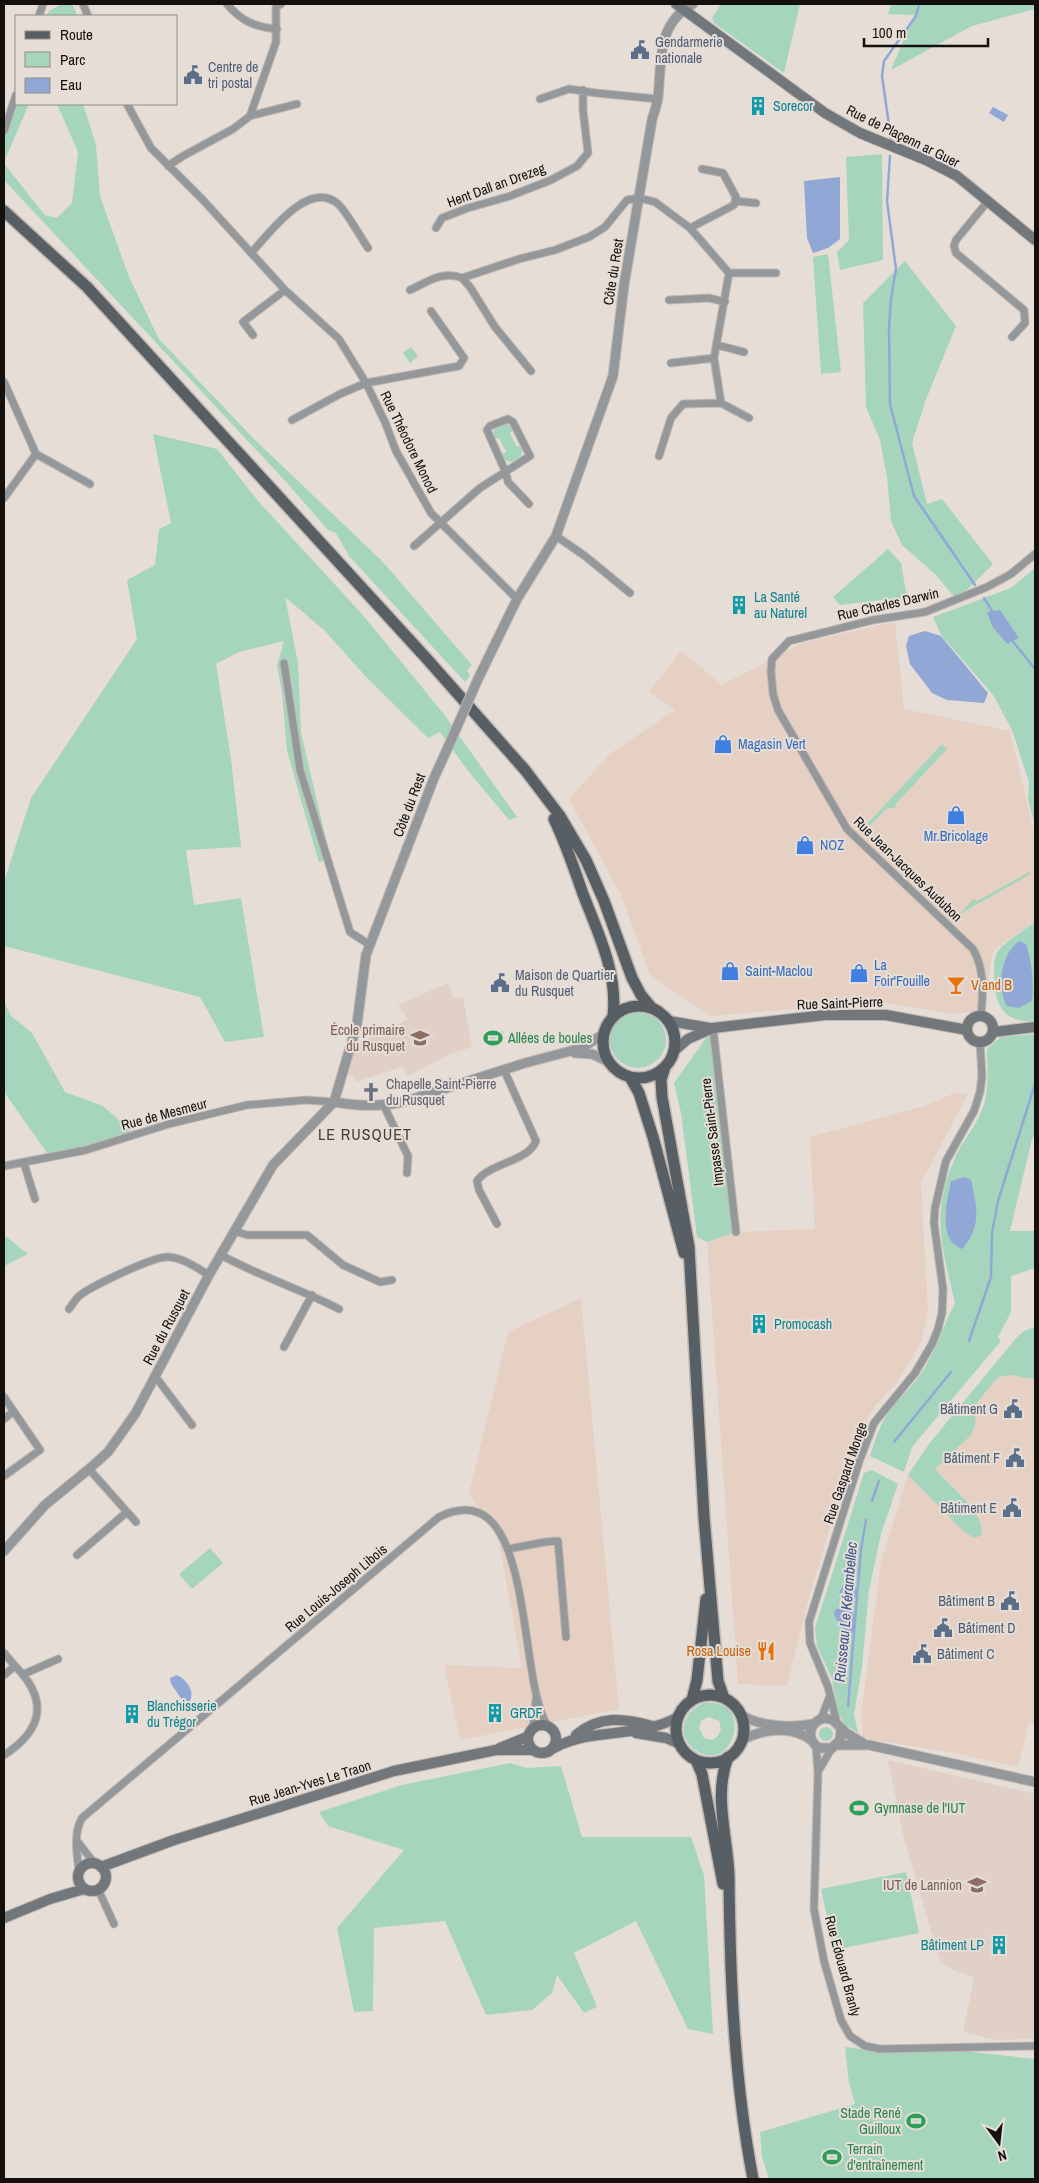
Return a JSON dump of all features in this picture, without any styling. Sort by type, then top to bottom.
[{"type":"main road","name":"Rue de Plaçenn ar Guer","points":[[679,7],[825,112],[860,133],[926,160],[957,176],[1035,240]]},
{"type":"main road","points":[[4,211],[87,287],[497,736],[560,816],[586,860],[604,901],[632,978],[641,996],[651,1007],[669,1021],[675,1035],[674,1051],[665,1067],[662,1080],[662,1097],[686,1221],[689,1247],[689,1274],[708,1575],[718,1681],[724,1698]]},
{"type":"main road","points":[[541,793],[566,844],[600,939],[614,985],[613,1016],[603,1034],[604,1052],[609,1062],[618,1071],[630,1077],[648,1076],[665,1067]]},
{"type":"main road","points":[[613,1016],[631,1006],[651,1007]]},
{"type":"main road","name":"Rue Saint-Pierre","points":[[669,1021],[713,1028],[825,1015],[864,1013],[906,1017],[967,1030]]},
{"type":"main road","points":[[993,1032],[990,1021],[981,1016],[970,1022],[967,1030],[972,1039],[980,1042],[988,1039],[993,1032],[1035,1027]]},
{"type":"main road","name":"Rue Saint-Pierre","points":[[674,1051],[688,1039],[713,1028]]},
{"type":"main road","points":[[630,1077],[639,1094],[653,1137],[689,1274]]},
{"type":"main road","points":[[692,1700],[708,1575]]},
{"type":"main road","points":[[630,1732],[666,1738],[680,1744],[696,1760],[713,1763],[728,1757],[739,1747],[744,1732],[741,1715],[731,1702],[724,1698],[708,1695],[692,1700],[683,1708],[678,1718],[676,1726],[680,1744]]},
{"type":"main road","points":[[496,1750],[527,1737],[534,1727],[539,1725],[581,1735],[630,1732],[653,1727],[678,1718]]},
{"type":"main road","points":[[527,1737],[527,1742],[532,1750],[544,1754],[581,1735],[591,1724],[632,1720],[653,1727]]},
{"type":"main road","points":[[551,1729],[556,1737],[554,1748]]},
{"type":"main road","name":"Rue Jean-Yves Le Traon","points":[[98,1865],[394,1771],[496,1750],[532,1750]]},
{"type":"main road","points":[[728,1757],[724,1776],[722,1807],[728,1859],[728,1905],[739,2077],[753,2179]]},
{"type":"main road","points":[[696,1760],[702,1774],[728,1905]]},
{"type":"main road","points":[[78,1874],[84,1888],[89,1891],[98,1890],[104,1884],[106,1878],[139,1852]]},
{"type":"main road","points":[[50,1899],[88,1864],[98,1865],[106,1878]]},
{"type":"main road","points":[[4,1918],[50,1899],[84,1888]]},
{"type":"street","points":[[226,4],[246,21],[259,28],[277,29]]},
{"type":"street","points":[[250,116],[276,42],[276,8],[281,4]]},
{"type":"street","points":[[679,7],[693,4]]},
{"type":"street","name":"Côte du Rest","points":[[334,1102],[357,1024],[366,955],[434,778],[478,679],[517,599],[556,536],[613,376],[624,285],[652,120],[658,99],[658,73],[662,48],[670,24],[679,7]]},
{"type":"street","points":[[540,99],[560,90],[582,90],[658,99]]},
{"type":"street","name":"Hent Dall an Drezeg","points":[[436,228],[442,218],[468,208],[510,196],[551,180],[577,166],[588,153],[582,90]]},
{"type":"street","points":[[4,131],[15,98]]},
{"type":"street","points":[[168,166],[233,129],[250,116],[297,104]]},
{"type":"street","name":"Rue Théodore Monod","points":[[128,105],[151,148],[203,200],[285,290],[339,339],[366,383],[385,422],[396,451],[431,513],[517,599]]},
{"type":"street","points":[[690,228],[734,205],[735,202],[736,197],[723,173],[702,169]]},
{"type":"street","points":[[251,253],[296,206],[307,200],[326,198],[338,203],[368,248]]},
{"type":"street","points":[[462,278],[519,259],[555,250],[590,236],[605,227],[627,200],[639,198],[656,202],[690,228],[730,273],[776,273]]},
{"type":"street","points":[[735,202],[756,203]]},
{"type":"street","points":[[988,202],[956,240],[954,246],[956,252],[1024,310],[1025,323],[1012,337]]},
{"type":"street","points":[[722,403],[714,358],[730,273]]},
{"type":"street","points":[[410,290],[442,275],[454,275],[462,278],[495,326],[532,371]]},
{"type":"street","points":[[252,335],[244,322],[285,290]]},
{"type":"street","points":[[668,300],[709,298],[725,302]]},
{"type":"street","points":[[292,420],[340,394],[366,383],[459,366],[464,358],[431,311]]},
{"type":"street","points":[[716,345],[744,352]]},
{"type":"street","points":[[672,363],[714,358]]},
{"type":"street","points":[[4,382],[36,454],[90,484]]},
{"type":"street","points":[[659,456],[672,418],[683,404],[722,403],[749,418]]},
{"type":"street","points":[[414,546],[480,488],[506,473],[530,456],[513,422],[508,419],[490,426],[487,430],[506,473],[508,482],[529,504]]},
{"type":"street","points":[[4,498],[36,454]]},
{"type":"street","points":[[556,536],[585,556],[630,593]]},
{"type":"street","name":"Rue Charles Darwin","points":[[772,659],[789,641],[873,620],[924,612],[957,600],[988,587],[1011,574],[1035,554]]},
{"type":"street","name":"Rue Jean-Jacques Audubon","points":[[772,659],[770,671],[773,694],[778,710],[847,829],[976,953],[984,996],[981,1016]]},
{"type":"street","points":[[284,663],[300,770],[311,808],[350,932],[370,945]]},
{"type":"street","name":"Impasse Saint-Pierre","points":[[713,1028],[736,1232]]},
{"type":"street","points":[[334,1102],[362,1106],[384,1106],[568,1053],[582,1048],[603,1034]]},
{"type":"street","name":"Rue Gaspard Monge","points":[[839,1726],[826,1680],[810,1643],[809,1622],[860,1459],[874,1423],[915,1373],[932,1344],[938,1329],[942,1313],[943,1288],[934,1223],[935,1208],[946,1162],[974,1111],[980,1092],[982,1060],[980,1042]]},
{"type":"street","points":[[568,1053],[592,1054],[609,1062]]},
{"type":"street","points":[[496,1224],[479,1190],[477,1181],[484,1174],[529,1151],[536,1141],[504,1070]]},
{"type":"street","name":"Rue de Mesmeur","points":[[4,1166],[86,1150],[169,1124],[247,1105],[306,1100],[334,1102]]},
{"type":"street","name":"Rue du Rusquet","points":[[4,1551],[45,1505],[108,1452],[124,1431],[209,1275],[273,1165],[334,1102]]},
{"type":"street","points":[[384,1106],[408,1156],[407,1173]]},
{"type":"street","points":[[24,1163],[35,1199]]},
{"type":"street","points":[[234,1231],[248,1235],[307,1235],[343,1264],[380,1282],[392,1280]]},
{"type":"street","points":[[221,1255],[265,1278],[312,1295],[339,1309]]},
{"type":"street","points":[[69,1309],[77,1297],[93,1287],[154,1260],[166,1257],[179,1259],[209,1275]]},
{"type":"street","points":[[284,1347],[312,1295]]},
{"type":"street","points":[[155,1376],[192,1425]]},
{"type":"street","points":[[4,1397],[40,1450],[4,1476]]},
{"type":"street","points":[[4,1419],[13,1412]]},
{"type":"street","points":[[89,1469],[136,1522]]},
{"type":"street","name":"Rue Louis-Joseph Libois","points":[[78,1874],[78,1824],[82,1818],[439,1517],[457,1509],[467,1509],[481,1513],[500,1530],[508,1549],[522,1606],[536,1696],[542,1715],[551,1729]]},
{"type":"street","points":[[77,1555],[127,1512]]},
{"type":"street","points":[[508,1549],[558,1541],[566,1637]]},
{"type":"street","points":[[4,1653],[32,1684],[38,1713],[35,1724],[20,1745],[4,1755]]},
{"type":"street","points":[[24,1674],[58,1659]]},
{"type":"street","points":[[4,1675],[16,1666]]},
{"type":"street","points":[[813,1743],[810,1732],[830,1695]]},
{"type":"street","name":"Rue Louis-Joseph Libois","points":[[534,1727],[536,1696]]},
{"type":"street","points":[[741,1715],[756,1722],[801,1726],[829,1718],[868,1745]]},
{"type":"street","points":[[834,1746],[841,1735],[839,1726]]},
{"type":"street","points":[[742,1740],[764,1732],[789,1731],[806,1736],[823,1749],[834,1746],[868,1745],[1035,1782]]},
{"type":"street","name":"Rue Edouard Branly","points":[[813,1743],[818,1773],[814,1909],[833,1994],[850,2036],[865,2046],[880,2049],[1035,2046]]},
{"type":"street","name":"Rue Edouard Branly","points":[[818,1773],[834,1746]]},
{"type":"street","points":[[77,1840],[98,1865]]},
{"type":"street","points":[[98,1890],[114,1924]]},
{"type":"shaded area","points":[[895,622],[904,709],[1010,731],[1035,835],[1035,921],[993,951],[983,1011],[954,1014],[879,1002],[710,1016],[650,975],[621,895],[569,799],[610,754],[675,710],[649,692],[681,651],[722,685],[804,642]]},
{"type":"shaded area","name":"École primaire du Rusquet","points":[[448,983],[453,998],[463,997],[472,1047],[448,1055],[408,1076],[402,1067],[356,1082],[354,1077],[348,1075],[356,1044],[408,1019],[398,1005]]},
{"type":"shaded area","points":[[957,1092],[968,1094],[921,1183],[928,1310],[921,1343],[896,1384],[874,1407],[853,1449],[808,1601],[787,1686],[738,1684],[707,1242],[736,1232],[815,1229],[810,1137],[924,1106]]},
{"type":"shaded area","points":[[581,1298],[619,1709],[460,1740],[444,1665],[522,1668],[497,1532],[469,1494],[508,1332]]},
{"type":"shaded area","points":[[1035,1327],[1035,1724],[1029,1723],[1018,1767],[955,1753],[863,1738],[861,1716],[881,1562],[908,1475],[929,1444],[1017,1337],[1024,1331]]},
{"type":"shaded area","name":"IUT de Lannion","points":[[888,1760],[1035,1794],[1035,2039],[995,2040],[963,2032],[974,1978],[951,1969],[940,1961],[904,1839]]},
{"type":"green space","points":[[62,4],[72,4],[78,15],[47,15],[49,11]]},
{"type":"green space","points":[[721,4],[800,4],[784,73],[714,23],[712,18]]},
{"type":"green space","points":[[891,4],[1035,4],[1035,9],[972,26],[891,70],[914,15],[888,14]]},
{"type":"green space","points":[[16,105],[29,105],[4,162],[4,137]]},
{"type":"green space","points":[[57,105],[83,105],[96,145],[100,196],[129,277],[159,339],[253,438],[382,561],[472,665],[467,670],[470,676],[465,682],[349,556],[336,533],[328,530],[288,484],[4,180],[5,165],[45,215],[57,218],[72,203],[78,152]]},
{"type":"green space","points":[[882,154],[883,260],[840,270],[837,252],[849,240],[846,157]]},
{"type":"green space","points":[[828,254],[841,372],[821,374],[813,257]]},
{"type":"green space","points":[[905,261],[956,326],[925,402],[912,443],[927,504],[942,499],[993,564],[957,600],[936,575],[902,545],[891,521],[887,477],[880,440],[866,407],[863,303]]},
{"type":"green space","points":[[411,347],[418,356],[410,363],[403,353]]},
{"type":"green space","points":[[506,423],[515,430],[510,433],[517,447],[522,445],[523,449],[520,458],[514,461],[507,461],[500,455],[506,452],[499,438],[493,440],[495,428]]},
{"type":"green space","points":[[153,434],[217,449],[259,502],[362,614],[443,713],[517,817],[509,820],[468,771],[440,732],[428,738],[367,678],[325,631],[285,597],[298,663],[301,733],[330,856],[319,863],[287,751],[282,692],[277,666],[284,641],[239,652],[216,664],[231,759],[241,847],[186,850],[194,905],[241,898],[264,1037],[225,1042],[200,997],[4,946],[4,882],[31,798],[137,639],[127,580],[155,565],[159,529],[171,523]]},
{"type":"green space","points":[[888,549],[901,563],[907,597],[840,605],[833,597]]},
{"type":"green space","points":[[1035,568],[1035,826],[1028,799],[1029,782],[1012,730],[993,695],[941,635],[933,617],[1011,588]]},
{"type":"green space","points":[[942,744],[947,749],[895,805],[897,807],[886,809],[870,826],[867,824]]},
{"type":"green space","points":[[1031,871],[1029,875],[958,915],[974,899],[977,901]]},
{"type":"green space","points":[[1035,922],[1035,1021],[1024,1021],[1015,1019],[1002,1010],[994,984],[994,962],[1000,948]]},
{"type":"green space","points":[[4,1001],[11,1016],[32,1033],[65,1092],[103,1106],[136,1135],[50,1157],[4,1092]]},
{"type":"green space","points":[[632,1012],[644,1012],[654,1016],[662,1024],[666,1040],[662,1056],[654,1064],[644,1068],[632,1068],[622,1064],[614,1056],[610,1046],[610,1034],[614,1024],[622,1016]]},
{"type":"green space","points":[[713,1028],[736,1232],[707,1242],[697,1237],[681,1113],[674,1083]]},
{"type":"green space","name":"Allées de boules","points":[[503,1031],[505,1040],[484,1044],[482,1035]]},
{"type":"green space","points":[[1035,1034],[1035,1133],[1010,1231],[1035,1231],[1035,1268],[1011,1276],[1011,1312],[998,1337],[1001,1341],[912,1447],[904,1472],[870,1456],[883,1421],[922,1372],[955,1303],[944,1252],[941,1226],[942,1201],[946,1180],[957,1154],[976,1123],[985,1103],[988,1080],[987,1049],[1001,1037]]},
{"type":"green space","points":[[4,1235],[28,1254],[4,1266]]},
{"type":"green space","points":[[1035,1327],[1035,1379],[1010,1375],[998,1377],[976,1404],[975,1426],[970,1436],[935,1469],[966,1501],[979,1519],[980,1536],[974,1538],[962,1530],[908,1475],[929,1444],[1017,1337],[1024,1331]]},
{"type":"green space","points":[[872,1470],[898,1484],[881,1534],[869,1590],[862,1667],[854,1714],[858,1733],[845,1725],[838,1712],[832,1679],[817,1646],[815,1628],[864,1473]]},
{"type":"green space","points":[[210,1548],[223,1563],[192,1589],[179,1574]]},
{"type":"green space","points":[[704,1703],[721,1705],[731,1712],[735,1723],[734,1735],[728,1746],[719,1753],[708,1755],[694,1749],[688,1743],[684,1730],[685,1723],[687,1717],[697,1706]],"holes":[[[708,1717],[719,1721],[721,1729],[718,1736],[712,1740],[704,1738],[699,1728],[701,1721]]]},
{"type":"green space","points":[[826,1727],[831,1729],[833,1734],[831,1739],[826,1741],[821,1739],[819,1734],[821,1729]]},
{"type":"green space","points":[[510,1763],[527,1768],[561,1766],[582,1837],[691,1837],[704,1875],[713,2034],[688,2029],[636,1921],[574,1953],[597,2007],[584,2013],[557,1975],[552,1993],[532,2010],[486,2015],[445,1921],[374,1928],[373,2011],[354,2012],[337,1928],[404,1850],[328,1826],[319,1812],[402,1785]]},
{"type":"green space","points":[[906,1872],[919,1933],[834,1950],[821,1889]]},
{"type":"green space","name":"Stade René Guilloux","points":[[845,2047],[884,2052],[963,2051],[1035,2059],[1035,2179],[769,2179],[762,2157],[760,2132],[855,2104],[849,2083]]},
{"type":"water","points":[[993,107],[1008,115],[1004,122],[989,113]]},
{"type":"water","points":[[840,177],[840,239],[828,248],[813,253],[807,238],[804,181]]},
{"type":"water","points":[[1000,610],[1019,638],[1007,644],[992,626],[987,612]]},
{"type":"water","points":[[925,631],[941,636],[988,693],[984,703],[947,700],[932,693],[910,664],[906,646],[909,636]]},
{"type":"water","points":[[1020,941],[1026,944],[1028,951],[1033,987],[1032,1001],[1019,1008],[1007,1006],[1001,980],[1008,953]]},
{"type":"water","points":[[964,1177],[971,1180],[976,1216],[973,1233],[962,1249],[949,1238],[946,1229],[946,1209],[951,1181]]},
{"type":"water","points":[[844,1584],[857,1589],[857,1596],[842,1595],[839,1592]]},
{"type":"water","points":[[848,1608],[854,1615],[854,1632],[851,1633],[850,1637],[835,1617],[834,1612],[836,1609]]},
{"type":"water","points":[[177,1675],[184,1680],[191,1690],[190,1701],[183,1701],[171,1684],[170,1678]]},
{"type":"waterway","name":"Ruisseau Le Kérambellec","points":[[891,139],[882,76],[884,61],[916,16],[919,4]]},
{"type":"waterway","name":"Ruisseau Le Kérambellec","points":[[890,156],[887,201],[896,269],[889,327],[890,404],[914,496],[975,585]]},
{"type":"waterway","name":"Ruisseau Le Kérambellec","points":[[984,598],[994,614]]},
{"type":"waterway","name":"Ruisseau Le Kérambellec","points":[[1011,639],[1035,669]]},
{"type":"waterway","name":"Ruisseau Le Kérambellec","points":[[969,1341],[991,1277],[992,1233],[998,1201],[1035,1084]]},
{"type":"waterway","name":"Ruisseau Le Kérambellec","points":[[894,1442],[951,1372]]},
{"type":"waterway","name":"Ruisseau Le Kérambellec","points":[[872,1501],[879,1481]]},
{"type":"waterway","name":"Ruisseau Le Kérambellec","points":[[848,1706],[861,1549],[866,1520]]},
{"type":"place","name":"Gendarmerie nationale","points":[[640,50]]},
{"type":"place","name":"Centre de tri postal","points":[[193,75]]},
{"type":"place","name":"Sorecor","points":[[758,106]]},
{"type":"place","name":"La Santé au Naturel","points":[[739,605]]},
{"type":"place","name":"Magasin Vert","points":[[723,744]]},
{"type":"place","name":"Mr.Bricolage","points":[[956,815]]},
{"type":"place","name":"NOZ","points":[[805,845]]},
{"type":"place","name":"Saint-Maclou","points":[[730,971]]},
{"type":"place","name":"La Foir'Fouille","points":[[859,973]]},
{"type":"place","name":"Maison de Quartier du Rusquet","points":[[500,983]]},
{"type":"place","name":"V and B","points":[[956,985]]},
{"type":"place","name":"École primaire du Rusquet","points":[[420,1038]]},
{"type":"place","name":"Allées de boules","points":[[493,1038]]},
{"type":"place","name":"Chapelle Saint-Pierre du Rusquet","points":[[371,1092]]},
{"type":"place","name":"Promocash","points":[[759,1324]]},
{"type":"place","name":"Bâtiment G","points":[[1013,1409]]},
{"type":"place","name":"Bâtiment F","points":[[1015,1458]]},
{"type":"place","name":"Bâtiment E","points":[[1012,1508]]},
{"type":"place","name":"Bâtiment B","points":[[1010,1601]]},
{"type":"place","name":"Bâtiment D","points":[[943,1628]]},
{"type":"place","name":"Rosa Louise","points":[[766,1651]]},
{"type":"place","name":"Bâtiment C","points":[[922,1654]]},
{"type":"place","name":"GRDF","points":[[495,1713]]},
{"type":"place","name":"Blanchisserie du Trégor","points":[[132,1714]]},
{"type":"place","name":"Gymnase de l'IUT","points":[[859,1808]]},
{"type":"place","name":"IUT de Lannion","points":[[977,1885]]},
{"type":"place","name":"Bâtiment LP","points":[[999,1945]]},
{"type":"place","name":"Stade René Guilloux","points":[[916,2121]]},
{"type":"place","name":"Terrain d'entraînement","points":[[832,2157]]},
{"type":"district","name":"LE RUSQUET","points":[[365,1134]]}]
